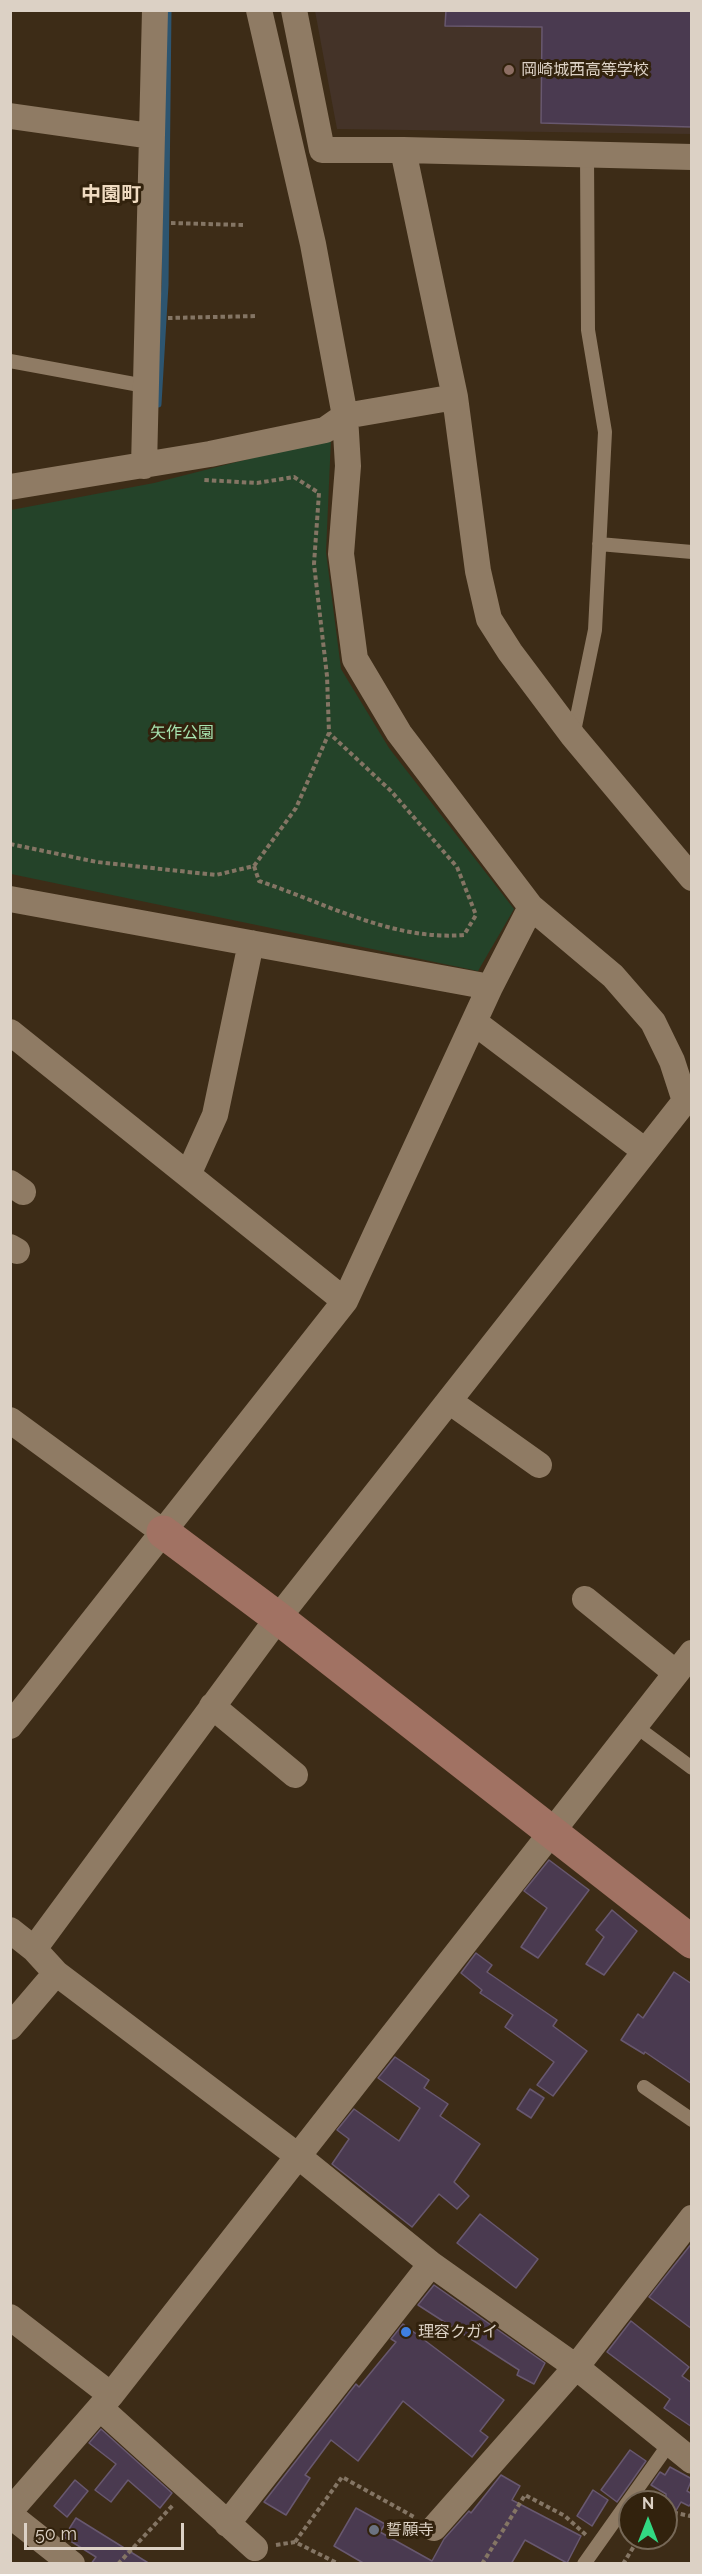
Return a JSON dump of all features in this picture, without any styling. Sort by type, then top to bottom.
[{"type":"street","points":[[144,466],[155,10]]},
{"type":"street","points":[[34,1950],[278,1618],[645,1151],[688,1109],[672,1061],[653,1022],[613,976],[531,907],[399,733],[355,659],[341,554],[348,466],[345,416],[313,244],[259,10]]},
{"type":"street","points":[[294,10],[322,150],[587,153],[692,157]]},
{"type":"street","points":[[10,116],[151,136]]},
{"type":"street","points":[[403,150],[455,397],[478,571],[489,619],[510,652],[573,736],[692,878]]},
{"type":"street","points":[[10,487],[144,466],[325,430],[345,416],[455,397]]},
{"type":"street","points":[[10,899],[490,987]]},
{"type":"street","points":[[10,1726],[345,1301],[490,987],[531,907]]},
{"type":"street","points":[[188,1175],[215,1115],[251,943]]},
{"type":"street","points":[[474,1022],[645,1151]]},
{"type":"street","points":[[10,1032],[345,1301]]},
{"type":"street","points":[[449,1401],[539,1465]]},
{"type":"street","points":[[10,1420],[278,1618],[551,1834],[692,1942]]},
{"type":"street","points":[[72,2564],[10,2513],[106,2402],[684,1663],[585,1599]]},
{"type":"street","points":[[212,1707],[295,1775]]},
{"type":"street","points":[[10,1930],[56,1973],[298,2156],[431,2264],[576,2367],[692,2461]]},
{"type":"street","points":[[10,2027],[56,1973]]},
{"type":"street","points":[[434,2528],[485,2467],[576,2367],[692,2218]]},
{"type":"street","points":[[227,2524],[431,2264]]},
{"type":"street","points":[[10,2317],[106,2402],[188,2489],[255,2548]]},
{"type":"lane","points":[[573,736],[595,630],[605,432],[588,330],[587,153]]},
{"type":"lane","points":[[10,362],[145,386]]},
{"type":"lane","points":[[599,544],[692,552]]},
{"type":"lane","points":[[634,1725],[692,1768]]},
{"type":"lane","points":[[644,2087],[692,2120]]},
{"type":"lane","points":[[584,2564],[669,2444]]},
{"type":"path","points":[[149,222],[243,225]]},
{"type":"path","points":[[147,319],[257,316]]},
{"type":"path","points":[[10,844],[96,862],[216,875],[254,866],[296,808],[329,734],[327,676],[314,564],[319,493],[294,477],[256,483],[196,480]]},
{"type":"path","points":[[254,866],[259,881],[380,925],[435,938],[464,935],[476,915],[458,867],[391,791],[329,734]]},
{"type":"path","points":[[295,2541],[342,2477],[434,2528]]},
{"type":"path","points":[[118,2564],[188,2489]]},
{"type":"path","points":[[482,2564],[525,2495],[565,2516],[596,2544]]},
{"type":"path","points":[[678,2514],[690,2516],[692,2514]]},
{"type":"path","points":[[255,2548],[295,2541],[339,2564]]},
{"type":"path","points":[[623,2564],[632,2550]]},
{"type":"shaded area","name":"岡崎城西高等学校","points":[[315,11],[691,11],[691,134],[337,129]]},
{"type":"green space","name":"矢作公園","points":[[331,438],[326,552],[341,669],[389,748],[514,909],[478,971],[11,874],[11,510],[154,483]]},
{"type":"building","points":[[446,10],[692,10],[692,127],[541,123],[542,27],[445,26]]},
{"type":"building","points":[[549,1860],[589,1890],[538,1958],[521,1947],[547,1908],[524,1891]]},
{"type":"building","points":[[612,1910],[637,1931],[604,1975],[586,1964],[604,1937],[596,1930]]},
{"type":"building","points":[[476,1953],[492,1965],[487,1972],[557,2020],[553,2026],[587,2051],[553,2096],[537,2085],[554,2062],[505,2027],[513,2015],[480,1993],[482,1990],[461,1973]]},
{"type":"building","points":[[674,1972],[692,1984],[692,2084],[645,2052],[644,2054],[621,2040],[638,2014],[643,2018]]},
{"type":"building","points":[[395,2057],[429,2080],[424,2088],[448,2104],[440,2116],[480,2144],[454,2182],[469,2196],[457,2209],[439,2194],[412,2227],[332,2164],[349,2139],[337,2130],[354,2109],[399,2141],[420,2108],[378,2078]]},
{"type":"building","points":[[530,2089],[544,2098],[531,2118],[517,2109]]},
{"type":"building","points":[[480,2214],[538,2259],[516,2288],[457,2243]]},
{"type":"building","points":[[692,2243],[692,2329],[649,2297]]},
{"type":"building","points":[[434,2285],[545,2363],[534,2384],[517,2375],[519,2370],[418,2305]]},
{"type":"building","points":[[631,2321],[689,2367],[682,2376],[692,2383],[692,2427],[664,2408],[670,2399],[607,2352]]},
{"type":"building","points":[[403,2324],[504,2400],[480,2431],[488,2437],[472,2457],[403,2401],[358,2461],[331,2440],[305,2475],[310,2478],[286,2515],[264,2502],[356,2384],[359,2387],[396,2342],[391,2339]]},
{"type":"building","points":[[101,2429],[172,2493],[160,2508],[128,2480],[111,2502],[95,2490],[116,2464],[89,2443]]},
{"type":"building","points":[[630,2450],[646,2461],[625,2490],[618,2490],[617,2502],[601,2490]]},
{"type":"building","points":[[670,2467],[692,2479],[687,2491],[692,2494],[692,2502],[689,2506],[681,2502],[678,2507],[678,2490],[659,2490],[651,2485],[660,2472],[665,2475]]},
{"type":"building","points":[[501,2475],[520,2486],[512,2500],[581,2536],[567,2563],[525,2540],[511,2564],[365,2564],[334,2546],[356,2508],[385,2524],[380,2532],[432,2561],[444,2539],[469,2511],[471,2513]]},
{"type":"building","points":[[75,2480],[88,2491],[67,2517],[54,2506]]},
{"type":"building","points":[[593,2490],[608,2500],[592,2526],[577,2516]]},
{"type":"building","points":[[76,2518],[150,2564],[91,2564],[96,2557],[64,2537]]},
{"type":"waterway","points":[[158,404],[165,285],[168,10]]},
{"type":"place","name":"岡崎城西高等学校","points":[[509,70]]},
{"type":"place","name":"理容クガイ","points":[[406,2332]]},
{"type":"place","name":"誓願寺","points":[[374,2530]]},
{"type":"district","name":"中園町","points":[[111,195]]}]
